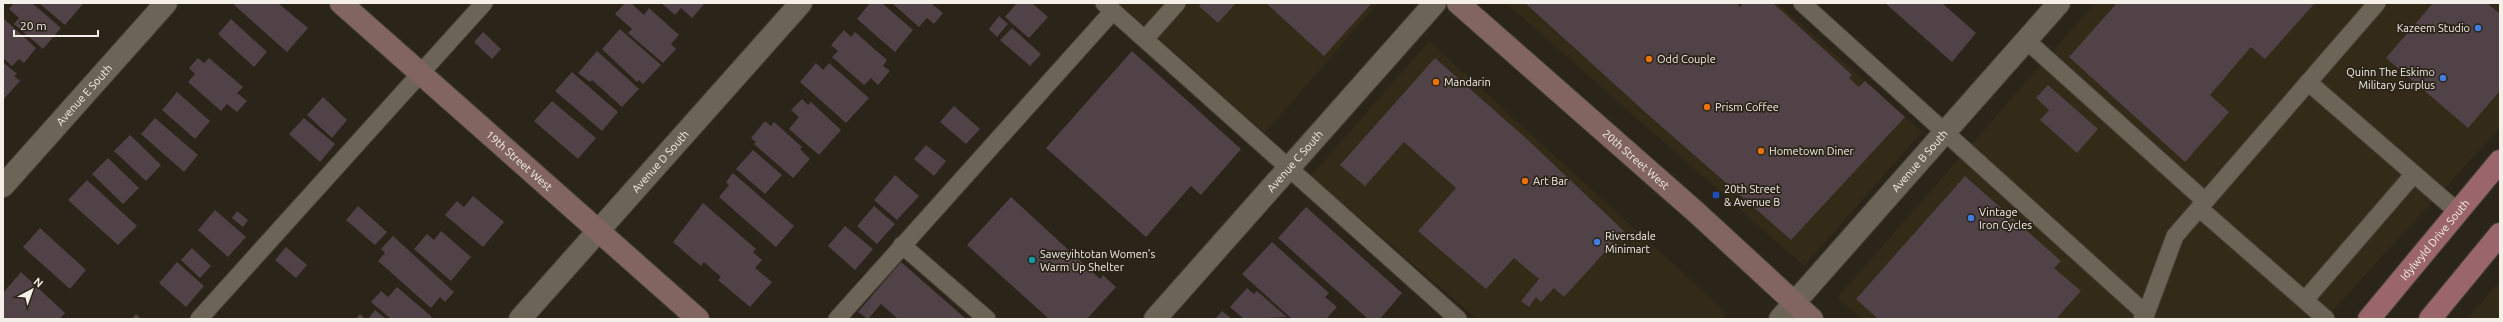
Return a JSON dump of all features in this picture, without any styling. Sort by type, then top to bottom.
[{"type":"main road","name":"Idylwyld Drive South","points":[[2369,319],[2500,161]]},
{"type":"main road","points":[[2430,319],[2500,234]]},
{"type":"street","name":"Avenue E South","points":[[3,186],[166,3]]},
{"type":"street","name":"19th Street West","points":[[341,3],[698,319]]},
{"type":"street","name":"Avenue D South","points":[[520,319],[801,3]]},
{"type":"street","name":"Avenue C South","points":[[1155,319],[1435,3]]},
{"type":"street","name":"20th Street West","points":[[1458,3],[1697,214],[1812,319]]},
{"type":"street","name":"Avenue B South","points":[[1780,319],[2059,3]]},
{"type":"lane","points":[[199,319],[484,3]]},
{"type":"lane","points":[[1145,40],[1177,3]]},
{"type":"lane","points":[[1802,3],[1945,132],[2144,317],[2175,236],[2377,3]]},
{"type":"lane","points":[[837,319],[1108,7],[1458,319]]},
{"type":"lane","points":[[2026,40],[2326,319]]},
{"type":"lane","points":[[2308,82],[2458,212]]},
{"type":"lane","points":[[2305,300],[2414,174]]},
{"type":"lane","points":[[902,245],[987,319]]},
{"type":"shaded area","points":[[1119,3],[1378,3],[1265,133]]},
{"type":"shaded area","points":[[1506,3],[1778,3],[1922,132],[1804,266]]},
{"type":"shaded area","points":[[2095,3],[2500,3],[2500,128],[2325,319],[1862,319],[1837,298]]},
{"type":"shaded area","points":[[1429,41],[1727,313],[1722,319],[1477,319],[1311,176]]},
{"type":"shaded area","points":[[2500,281],[2500,319],[2467,319]]},
{"type":"building","points":[[14,3],[32,3],[61,28],[43,49],[14,24],[19,18],[9,9]]},
{"type":"building","points":[[39,3],[82,3],[83,4],[65,25]]},
{"type":"building","points":[[236,3],[278,3],[308,28],[287,52],[234,5]]},
{"type":"building","points":[[625,3],[631,3],[644,15],[649,8],[679,35],[671,44],[676,49],[663,63],[628,33],[632,29],[615,14]]},
{"type":"building","points":[[661,3],[705,3],[692,18],[681,8],[675,15]]},
{"type":"building","points":[[870,3],[882,3],[913,30],[895,52],[857,19]]},
{"type":"building","points":[[892,3],[931,3],[943,13],[934,24],[927,18],[919,27]]},
{"type":"building","points":[[1017,3],[1032,3],[1048,17],[1029,38],[1005,17]]},
{"type":"building","points":[[1201,3],[1236,3],[1218,23],[1199,6]]},
{"type":"building","points":[[1266,3],[1369,3],[1371,4],[1324,56]]},
{"type":"building","points":[[1525,3],[1736,3],[1740,7],[1743,3],[1773,3],[1852,75],[1849,78],[1859,87],[1865,81],[1905,117],[1791,240],[1645,112]]},
{"type":"building","points":[[1885,3],[1942,3],[1976,33],[1952,62]]},
{"type":"building","points":[[2117,3],[2315,3],[2265,59],[2251,47],[2210,95],[2229,112],[2185,162],[2069,57]]},
{"type":"building","points":[[2433,3],[2487,3],[2500,14],[2500,91],[2468,128],[2386,58]]},
{"type":"building","points":[[999,16],[1008,24],[997,37],[989,29]]},
{"type":"building","points":[[3,18],[36,48],[24,63],[19,59],[12,66],[3,58]]},
{"type":"building","points":[[231,19],[267,52],[254,67],[218,34]]},
{"type":"building","points":[[1012,28],[1041,54],[1030,66],[1000,40]]},
{"type":"building","points":[[620,29],[661,65],[643,84],[639,80],[637,82],[602,49]]},
{"type":"building","points":[[844,30],[851,37],[855,32],[887,60],[883,66],[890,71],[878,85],[871,78],[864,85],[832,57],[838,51],[831,45]]},
{"type":"building","points":[[483,32],[501,49],[492,59],[474,42]]},
{"type":"building","points":[[597,51],[639,89],[622,107],[592,80],[590,82],[578,73]]},
{"type":"building","points":[[1132,51],[1241,149],[1201,195],[1191,186],[1146,237],[1046,148]]},
{"type":"building","points":[[198,58],[204,63],[209,58],[243,87],[237,93],[247,101],[237,112],[227,104],[221,111],[188,82],[195,74],[189,68]]},
{"type":"building","points":[[1435,58],[1529,141],[1624,231],[1564,297],[1554,288],[1541,302],[1536,297],[1529,307],[1521,301],[1539,279],[1514,258],[1486,289],[1418,231],[1456,188],[1404,142],[1365,186],[1340,165]]},
{"type":"building","points":[[3,62],[17,74],[14,76],[20,81],[3,100]]},
{"type":"building","points":[[816,63],[823,70],[829,63],[869,98],[846,123],[800,82]]},
{"type":"building","points":[[572,72],[618,112],[602,131],[555,91]]},
{"type":"building","points":[[2048,85],[2098,129],[2077,153],[2040,120],[2049,110],[2036,98]]},
{"type":"building","points":[[177,92],[210,121],[195,139],[162,110]]},
{"type":"building","points":[[323,97],[347,120],[332,138],[307,115]]},
{"type":"building","points":[[802,99],[808,105],[811,102],[841,130],[819,155],[789,129],[799,117],[791,110]]},
{"type":"building","points":[[552,101],[596,138],[578,159],[534,121]]},
{"type":"building","points":[[954,106],[980,129],[966,144],[940,122]]},
{"type":"building","points":[[155,118],[198,155],[184,172],[141,134]]},
{"type":"building","points":[[304,118],[335,144],[320,162],[289,134]]},
{"type":"building","points":[[765,121],[771,126],[774,122],[802,147],[800,149],[810,159],[793,178],[754,144],[756,142],[751,138]]},
{"type":"building","points":[[130,135],[161,165],[146,181],[114,151]]},
{"type":"building","points":[[926,145],[946,161],[934,176],[914,159]]},
{"type":"building","points":[[753,150],[782,175],[765,194],[736,169]]},
{"type":"building","points":[[108,158],[139,188],[123,204],[92,174]]},
{"type":"building","points":[[733,173],[794,226],[776,247],[719,197],[729,185],[726,182]]},
{"type":"building","points":[[895,175],[919,196],[897,220],[874,200]]},
{"type":"building","name":"Vintage Iron Cycles","points":[[1965,176],[2061,261],[2054,268],[2081,291],[2056,319],[1878,319],[1856,299]]},
{"type":"building","points":[[87,180],[137,226],[118,245],[68,200]]},
{"type":"building","points":[[473,196],[504,222],[483,247],[445,215],[457,201],[464,207]]},
{"type":"building","name":"Saweyihtotan Women's Warm Up Shelter","points":[[1011,197],[1100,279],[1103,275],[1116,287],[1087,319],[1049,319],[967,245]]},
{"type":"building","points":[[703,203],[756,249],[753,252],[762,260],[755,268],[772,282],[750,307],[718,280],[721,277],[704,262],[701,266],[673,242]]},
{"type":"building","points":[[358,206],[387,232],[375,245],[346,220]]},
{"type":"building","points":[[874,206],[895,224],[877,244],[857,226]]},
{"type":"building","points":[[1306,207],[1402,293],[1380,319],[1368,319],[1278,238]]},
{"type":"building","points":[[215,210],[246,237],[228,257],[198,230]]},
{"type":"building","points":[[237,211],[248,220],[243,227],[232,218]]},
{"type":"building","points":[[845,226],[873,249],[855,270],[828,246]]},
{"type":"building","points":[[40,228],[86,270],[70,289],[23,247]]},
{"type":"building","points":[[441,231],[471,257],[451,281],[414,249],[427,234],[434,240]]},
{"type":"building","points":[[393,236],[454,292],[445,302],[440,297],[431,308],[378,261],[385,253],[381,249]]},
{"type":"building","points":[[1272,242],[1329,293],[1325,297],[1337,307],[1326,319],[1292,319],[1242,274]]},
{"type":"building","points":[[286,247],[307,265],[296,278],[275,260]]},
{"type":"building","points":[[192,248],[211,266],[200,278],[181,260]]},
{"type":"building","points":[[177,262],[204,286],[186,307],[159,283]]},
{"type":"building","points":[[901,262],[966,319],[898,319],[881,304],[868,319],[858,312]]},
{"type":"building","points":[[21,272],[65,313],[60,319],[6,319],[3,317],[3,293]]},
{"type":"building","points":[[397,287],[432,317],[430,319],[391,319],[371,302],[381,291],[388,297]]},
{"type":"building","points":[[1247,288],[1254,294],[1257,291],[1287,317],[1244,319],[1230,307]]},
{"type":"building","points":[[375,310],[386,319],[368,319]]},
{"type":"building","points":[[1222,311],[1232,319],[1215,319]]},
{"type":"building","points":[[136,314],[141,319],[132,319]]},
{"type":"building","points":[[360,314],[365,319],[356,319]]},
{"type":"place","name":"Kazeem Studio","points":[[2478,28]]},
{"type":"place","name":"Odd Couple","points":[[1649,59]]},
{"type":"place","name":"Quinn The Eskimo Military Surplus","points":[[2443,78]]},
{"type":"place","name":"Mandarin","points":[[1436,82]]},
{"type":"place","name":"Prism Coffee","points":[[1707,107]]},
{"type":"place","name":"Hometown Diner","points":[[1761,151]]},
{"type":"place","name":"Art Bar","points":[[1525,181]]},
{"type":"place","name":"20th Street & Avenue B","points":[[1716,195]]},
{"type":"place","name":"Vintage Iron Cycles","points":[[1971,218]]},
{"type":"place","name":"Riversdale Minimart","points":[[1597,242]]},
{"type":"place","name":"Saweyihtotan Women's Warm Up Shelter","points":[[1032,260]]}]
